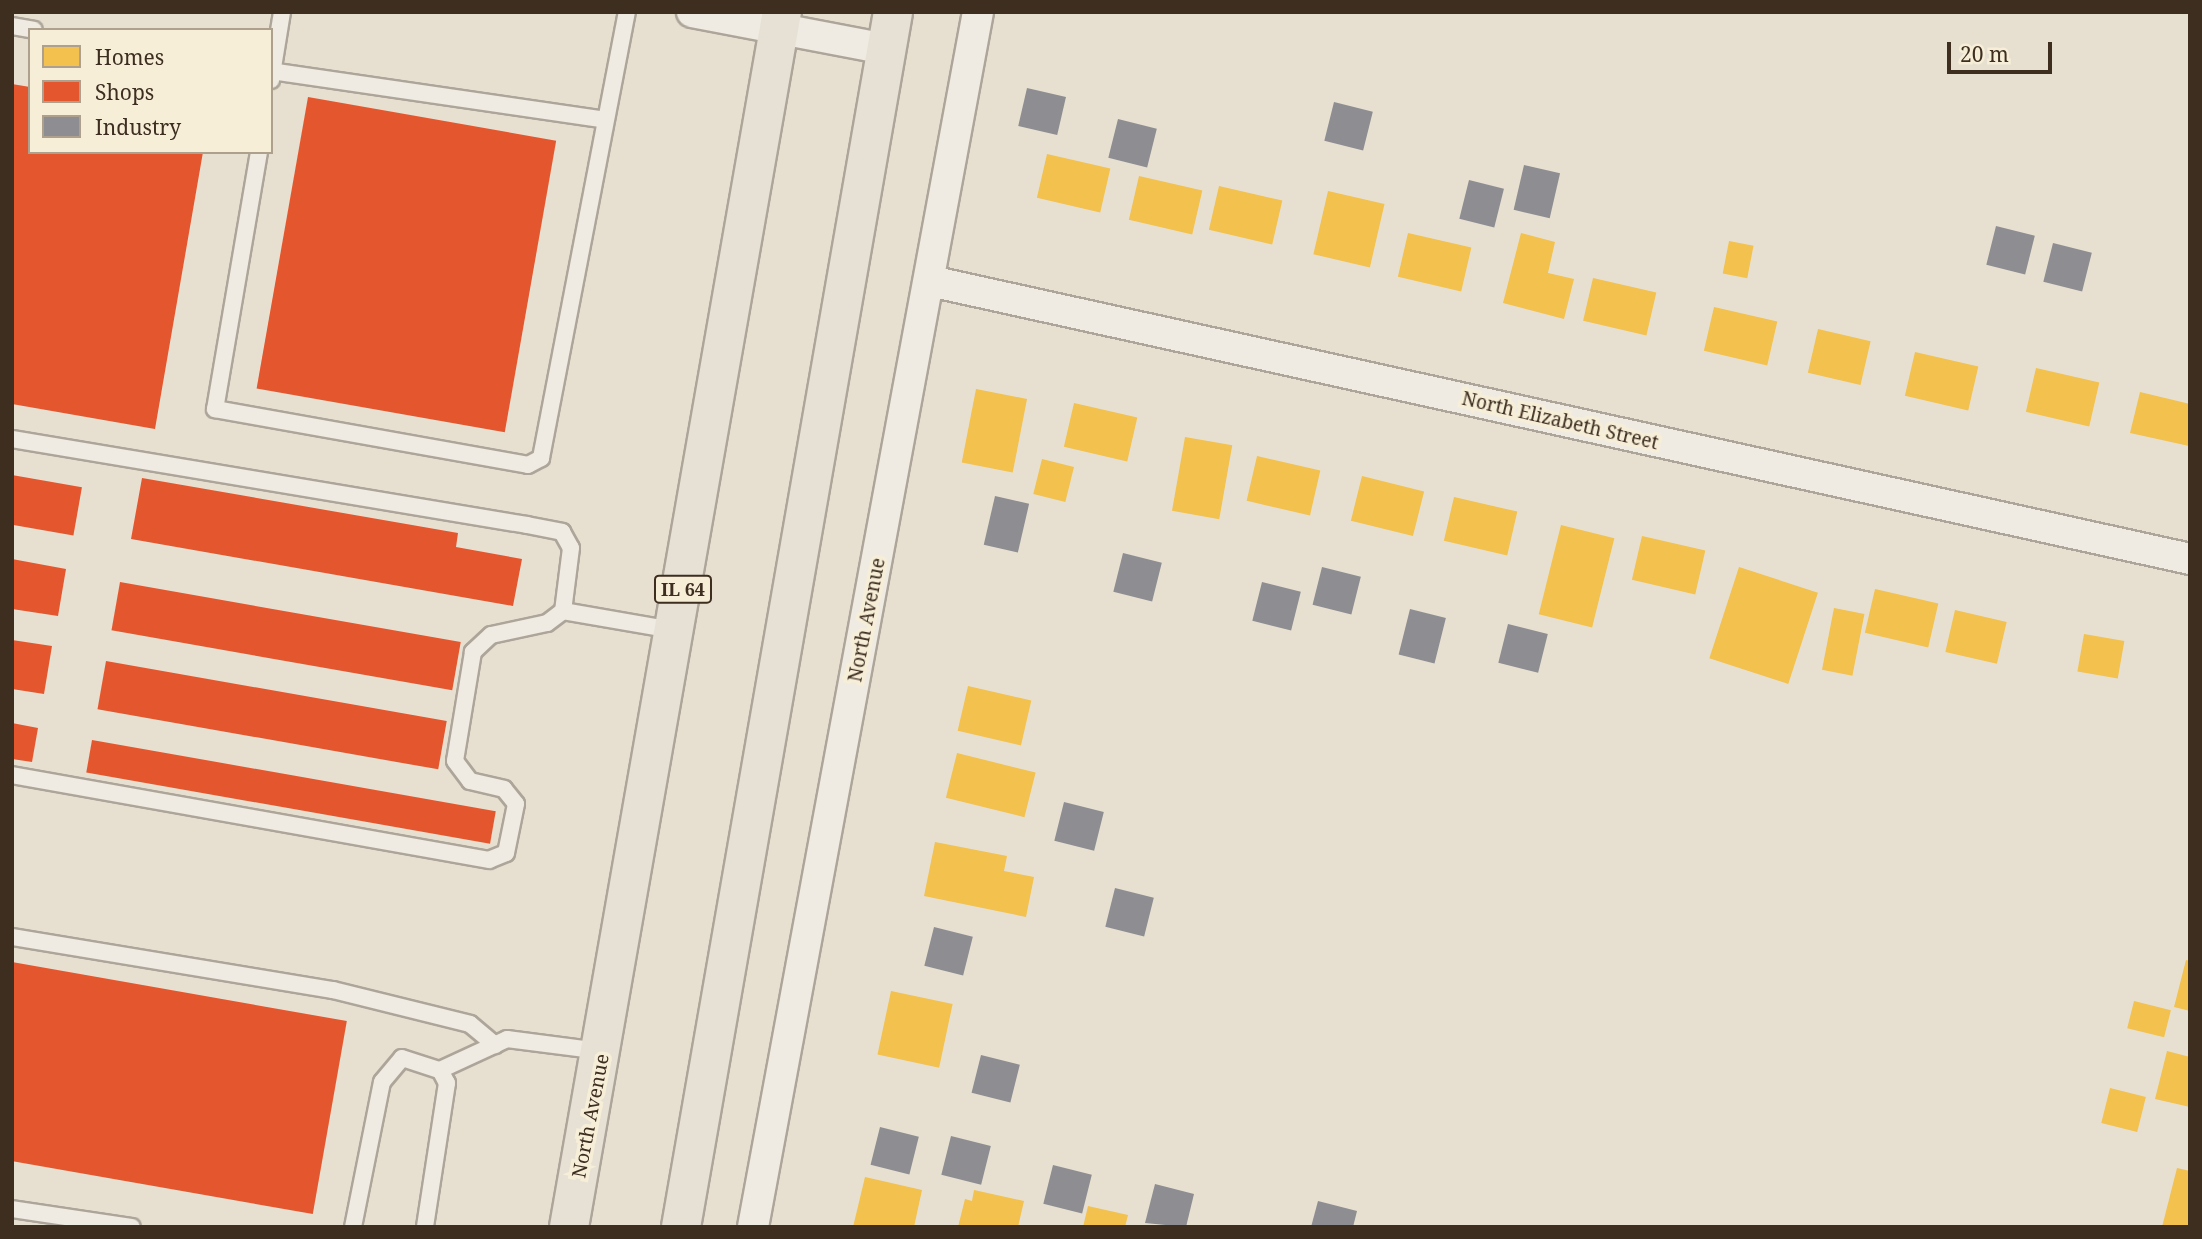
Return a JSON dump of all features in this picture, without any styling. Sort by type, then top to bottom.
[{"type":"main road","points":[[681,1227],[893,12]]},
{"type":"main road","name":"North Avenue","points":[[569,1227],[604,1051],[780,20]]},
{"type":"street","points":[[692,12],[780,20],[886,49]]},
{"type":"street","name":"North Avenue","points":[[753,1227],[978,12]]},
{"type":"street","name":"North Elizabeth Street","points":[[930,281],[2190,559]]},
{"type":"lane","points":[[273,68],[282,12]]},
{"type":"lane","points":[[259,154],[215,409],[528,465],[541,457],[602,119],[627,12]]},
{"type":"lane","points":[[273,74],[602,119]]},
{"type":"lane","points":[[12,439],[562,532],[571,548],[563,611],[547,623],[491,635],[473,652],[455,761],[470,781],[504,789],[516,804],[506,853],[489,860],[12,775]]},
{"type":"lane","points":[[563,611],[676,630]]},
{"type":"lane","points":[[12,937],[333,990],[470,1024],[495,1045]]},
{"type":"lane","points":[[353,1227],[390,1065],[402,1058],[440,1070],[495,1045],[520,1038],[604,1051]]},
{"type":"lane","points":[[425,1227],[446,1083],[440,1070]]},
{"type":"lane","points":[[12,1209],[132,1227]]},
{"type":"building: Homes","points":[[1047,154],[1110,169],[1100,212],[1037,198]]},
{"type":"building: Homes","points":[[1139,176],[1202,191],[1192,234],[1129,220]]},
{"type":"building: Homes","points":[[1219,186],[1282,201],[1272,244],[1209,230]]},
{"type":"building: Homes","points":[[1328,191],[1385,204],[1370,267],[1313,254]]},
{"type":"building: Homes","points":[[1408,233],[1471,248],[1461,291],[1398,277]]},
{"type":"building: Homes","points":[[1521,233],[1555,242],[1548,273],[1574,279],[1564,319],[1503,303]]},
{"type":"building: Homes","points":[[1729,241],[1754,246],[1747,278],[1723,273]]},
{"type":"building: Homes","points":[[1593,278],[1656,293],[1646,335],[1583,321]]},
{"type":"building: Homes","points":[[1714,307],[1777,322],[1767,365],[1704,351]]},
{"type":"building: Homes","points":[[1818,329],[1871,341],[1860,385],[1808,373]]},
{"type":"building: Homes","points":[[1915,352],[1978,367],[1968,410],[1905,396]]},
{"type":"building: Homes","points":[[2036,368],[2099,383],[2089,426],[2026,412]]},
{"type":"building: Homes","points":[[976,389],[1027,399],[1013,473],[962,463]]},
{"type":"building: Homes","points":[[2140,392],[2190,404],[2189,446],[2130,433]]},
{"type":"building: Homes","points":[[1074,403],[1137,418],[1127,461],[1064,447]]},
{"type":"building: Homes","points":[[1185,437],[1232,445],[1219,519],[1172,511]]},
{"type":"building: Homes","points":[[1257,456],[1320,471],[1310,515],[1247,501]]},
{"type":"building: Homes","points":[[1042,459],[1074,467],[1065,502],[1033,494]]},
{"type":"building: Homes","points":[[1362,476],[1424,491],[1413,536],[1351,521]]},
{"type":"building: Homes","points":[[1454,497],[1517,512],[1507,555],[1444,541]]},
{"type":"building: Homes","points":[[1561,525],[1614,538],[1592,628],[1539,614]]},
{"type":"building: Homes","points":[[1642,536],[1705,551],[1695,594],[1632,580]]},
{"type":"building: Homes","points":[[1739,567],[1818,593],[1788,684],[1709,658]]},
{"type":"building: Homes","points":[[1875,589],[1938,604],[1928,647],[1865,633]]},
{"type":"building: Homes","points":[[1834,608],[1864,614],[1852,676],[1822,670]]},
{"type":"building: Homes","points":[[1955,610],[2007,622],[1997,664],[1945,652]]},
{"type":"building: Homes","points":[[2084,634],[2124,641],[2118,679],[2077,671]]},
{"type":"building: Homes","points":[[968,686],[1031,701],[1021,745],[958,731]]},
{"type":"building: Homes","points":[[957,753],[1036,773],[1024,817],[946,798]]},
{"type":"building: Homes","points":[[935,842],[1007,856],[1004,871],[1034,877],[1026,917],[924,896]]},
{"type":"building: Homes","points":[[2186,960],[2190,961],[2190,1011],[2174,1007]]},
{"type":"building: Homes","points":[[891,991],[953,1004],[939,1068],[877,1055]]},
{"type":"building: Homes","points":[[2134,1001],[2171,1010],[2164,1037],[2127,1028]]},
{"type":"building: Homes","points":[[2167,1051],[2190,1057],[2190,1107],[2155,1099]]},
{"type":"building: Homes","points":[[2110,1088],[2146,1097],[2137,1132],[2101,1123]]},
{"type":"building: Homes","points":[[2177,1168],[2190,1171],[2190,1227],[2162,1227]]},
{"type":"building: Homes","points":[[865,1177],[922,1190],[914,1227],[853,1227]]},
{"type":"building: Homes","points":[[974,1190],[1024,1201],[1018,1227],[958,1227],[965,1199],[972,1201]]},
{"type":"building: Homes","points":[[1088,1206],[1128,1215],[1125,1227],[1083,1227]]},
{"type":"building: Shops","points":[[12,84],[28,87],[28,154],[203,154],[155,429],[12,404]]},
{"type":"building: Shops","points":[[308,97],[556,141],[505,432],[257,389]]},
{"type":"building: Shops","points":[[12,475],[82,487],[73,536],[12,525]]},
{"type":"building: Shops","points":[[142,478],[458,533],[456,547],[522,559],[513,606],[131,539]]},
{"type":"building: Shops","points":[[12,559],[66,569],[58,616],[12,609]]},
{"type":"building: Shops","points":[[120,582],[461,642],[452,690],[111,630]]},
{"type":"building: Shops","points":[[12,640],[52,646],[44,694],[12,689]]},
{"type":"building: Shops","points":[[106,661],[447,721],[438,769],[97,709]]},
{"type":"building: Shops","points":[[12,723],[38,728],[32,762],[12,759]]},
{"type":"building: Shops","points":[[92,740],[496,811],[490,844],[86,772]]},
{"type":"building: Shops","points":[[12,962],[347,1021],[313,1214],[12,1161]]},
{"type":"building: Industry","points":[[1027,88],[1066,97],[1057,135],[1018,126]]},
{"type":"building: Industry","points":[[1334,102],[1373,112],[1363,150],[1324,141]]},
{"type":"building: Industry","points":[[1118,119],[1157,129],[1147,167],[1108,158]]},
{"type":"building: Industry","points":[[1524,165],[1560,173],[1550,218],[1514,210]]},
{"type":"building: Industry","points":[[1469,180],[1504,189],[1494,228],[1459,219]]},
{"type":"building: Industry","points":[[1996,226],[2035,236],[2025,274],[1986,265]]},
{"type":"building: Industry","points":[[2053,243],[2092,253],[2082,291],[2043,282]]},
{"type":"building: Industry","points":[[995,496],[1029,504],[1018,553],[984,545]]},
{"type":"building: Industry","points":[[1123,553],[1162,563],[1152,601],[1113,592]]},
{"type":"building: Industry","points":[[1322,567],[1361,577],[1351,615],[1313,605]]},
{"type":"building: Industry","points":[[1262,582],[1301,592],[1291,630],[1252,621]]},
{"type":"building: Industry","points":[[1410,609],[1446,618],[1435,664],[1399,655]]},
{"type":"building: Industry","points":[[1508,624],[1548,634],[1538,673],[1498,663]]},
{"type":"building: Industry","points":[[1064,802],[1104,812],[1094,851],[1054,841]]},
{"type":"building: Industry","points":[[1115,888],[1154,898],[1144,936],[1105,927]]},
{"type":"building: Industry","points":[[934,927],[973,937],[963,975],[924,966]]},
{"type":"building: Industry","points":[[981,1055],[1020,1065],[1010,1103],[972,1093]]},
{"type":"building: Industry","points":[[880,1127],[919,1137],[909,1175],[871,1165]]},
{"type":"building: Industry","points":[[951,1136],[991,1146],[981,1185],[941,1175]]},
{"type":"building: Industry","points":[[1053,1165],[1092,1175],[1082,1213],[1043,1204]]},
{"type":"building: Industry","points":[[1155,1184],[1194,1194],[1186,1227],[1145,1223]]},
{"type":"building: Industry","points":[[1318,1201],[1357,1211],[1353,1227],[1311,1227]]}]
